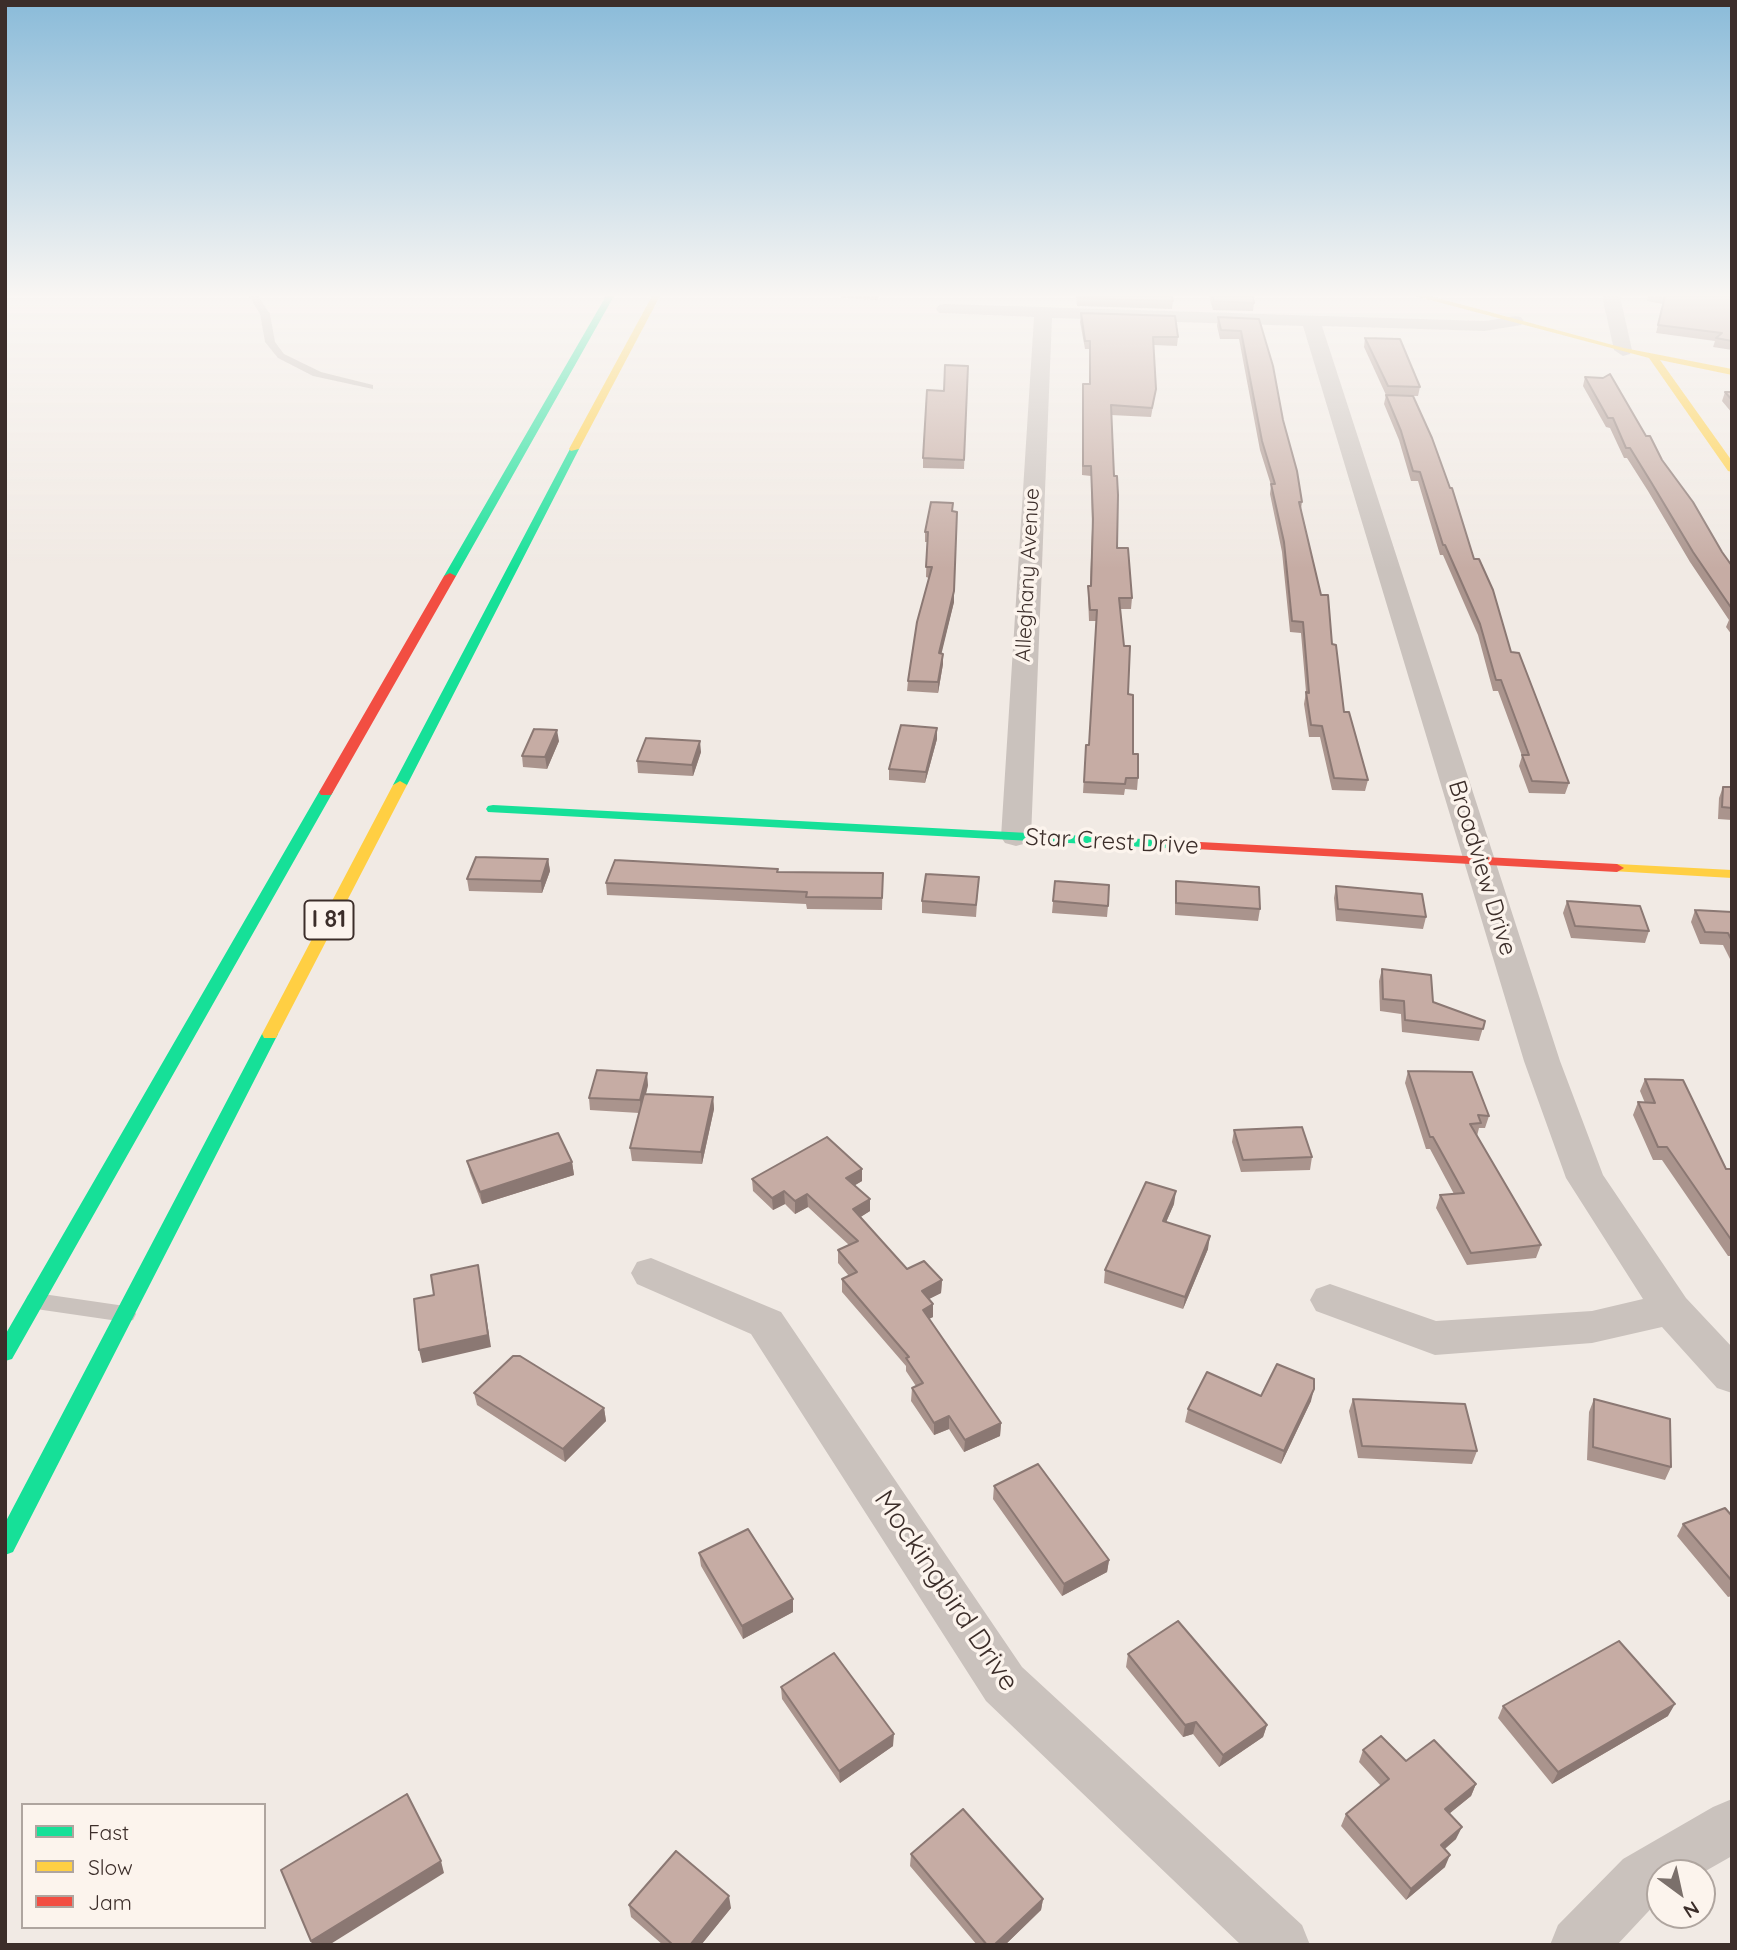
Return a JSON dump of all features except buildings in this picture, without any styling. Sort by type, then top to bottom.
[{"type":"main road","name":"I 81","points":[[5,1353],[558,387]]},
{"type":"main road","name":"I 81","points":[[5,1545],[607,387]]},
{"type":"main road","points":[[1674,387],[1732,469]]},
{"type":"main road","name":"Star Crest Drive","points":[[493,809],[1732,874]]},
{"type":"street","name":"Alleghany Avenue","points":[[1016,837],[1039,387]]},
{"type":"street","name":"Broadview Drive","points":[[1332,387],[1542,1061],[1585,1178],[1671,1309],[1732,1376]]},
{"type":"street","name":"Mockingbird Drive","points":[[651,1273],[766,1323],[1004,1684],[1282,1945]]},
{"type":"street","points":[[1330,1300],[1434,1338],[1592,1327],[1671,1309]]},
{"type":"street","points":[[1577,1945],[1642,1878],[1732,1826]]},
{"type":"lane","points":[[36,1301],[125,1314]]},
{"type":"traffic: fast","points":[[450,576],[558,387]]},
{"type":"traffic: fast","points":[[400,785],[574,449]]},
{"type":"traffic: fast","points":[[5,1353],[326,792]]},
{"type":"traffic: fast","points":[[493,809],[1200,846]]},
{"type":"traffic: fast","points":[[5,1545],[270,1034]]},
{"type":"traffic: slow","points":[[574,449],[607,387]]},
{"type":"traffic: slow","points":[[1674,387],[1732,469]]},
{"type":"traffic: slow","points":[[270,1034],[400,785]]},
{"type":"traffic: slow","points":[[1617,868],[1732,874]]},
{"type":"traffic: jam","points":[[326,792],[450,576]]},
{"type":"traffic: jam","points":[[1200,846],[1617,868]]}]
